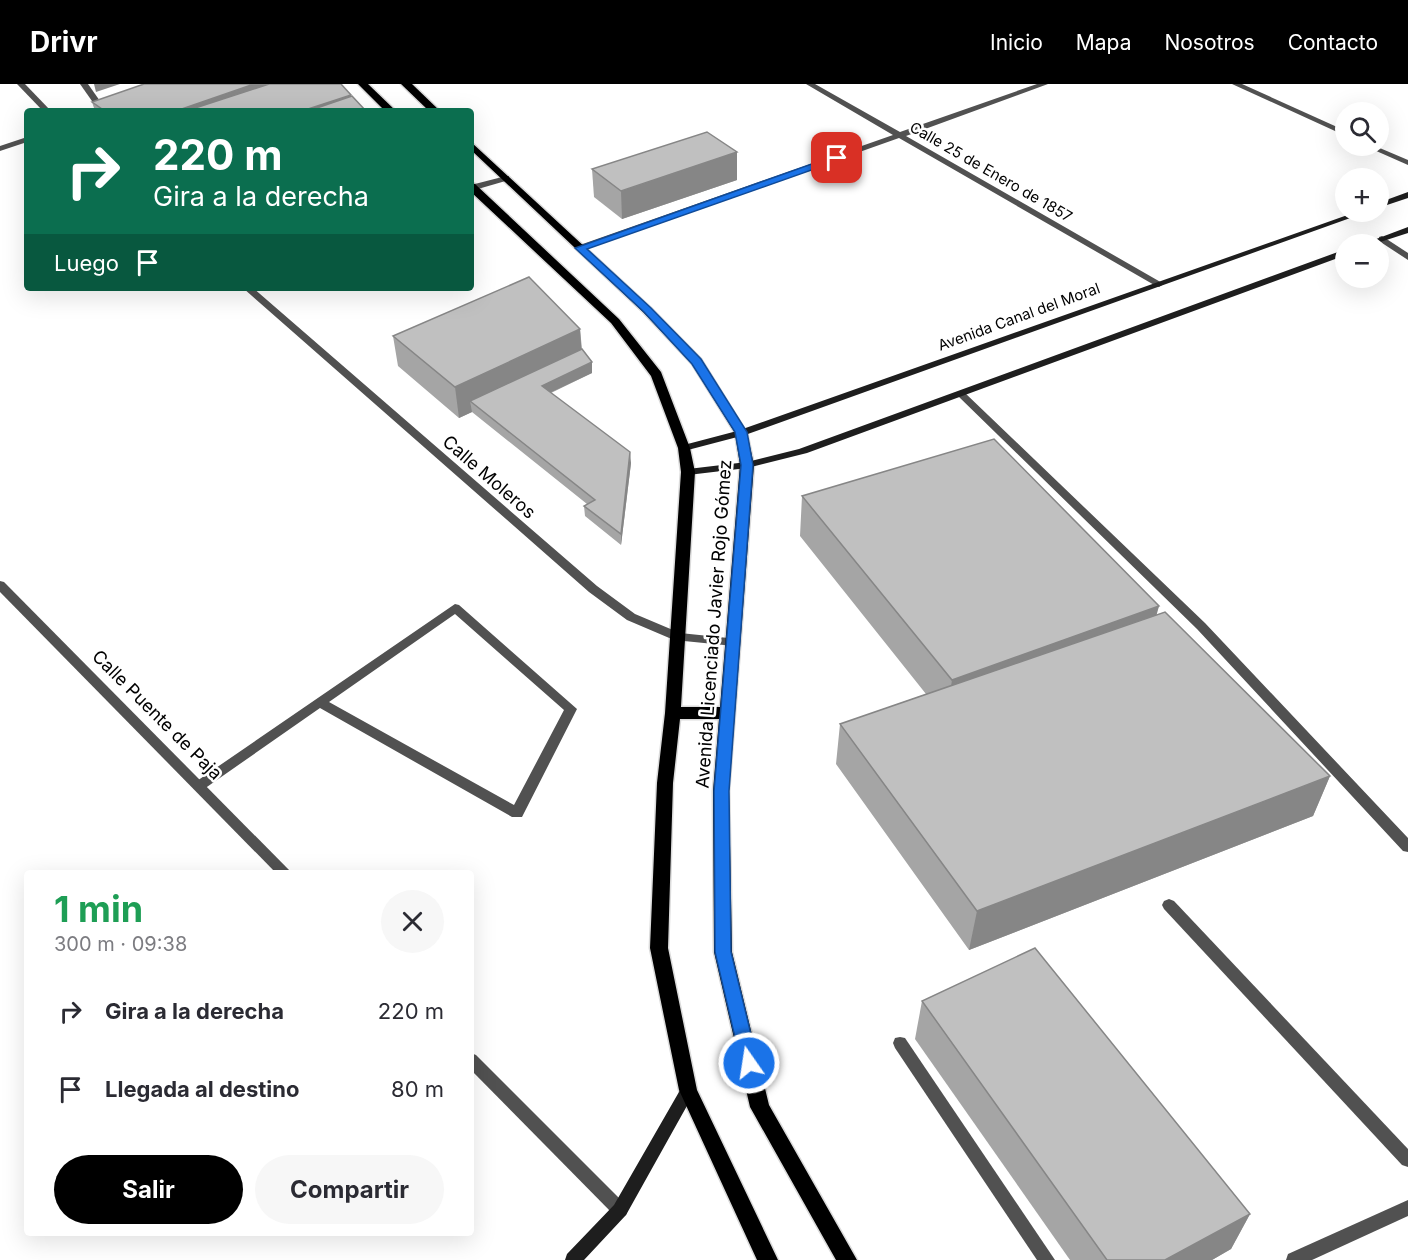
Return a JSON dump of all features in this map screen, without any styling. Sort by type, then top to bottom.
[{"type":"main road","points":[[363,84],[388,108]]},
{"type":"main road","points":[[406,84],[432,108]]},
{"type":"main road","name":"Avenida Licenciado Javier Rojo Gómez","points":[[474,148],[647,310],[697,362],[741,432],[747,465],[722,791],[723,952],[760,1107],[848,1260]]},
{"type":"main road","name":"Avenida Licenciado Javier Rojo Gómez","points":[[474,189],[622,330],[657,375],[684,448],[688,472],[673,713],[666,783],[659,948],[688,1090],[768,1260]]},
{"type":"main road","points":[[1389,202],[1408,195]]},
{"type":"main road","name":"Avenida Canal del Moral","points":[[684,448],[741,432],[1335,222]]},
{"type":"main road","points":[[1389,237],[1408,230]]},
{"type":"main road","points":[[688,472],[747,465],[803,450],[1335,256]]},
{"type":"main road","points":[[673,713],[728,713]]},
{"type":"main road","points":[[573,1260],[620,1210],[688,1090]]},
{"type":"street","points":[[21,84],[44,108]]},
{"type":"street","points":[[84,84],[101,108]]},
{"type":"street","name":"Calle 25 de Enero de 1857","points":[[810,84],[1159,284]]},
{"type":"street","points":[[580,248],[1044,84]]},
{"type":"street","points":[[1236,84],[1335,130]]},
{"type":"street","points":[[0,149],[24,140]]},
{"type":"street","points":[[1389,155],[1408,164]]},
{"type":"street","points":[[474,186],[506,178]]},
{"type":"street","points":[[1389,244],[1408,257]]},
{"type":"street","name":"Calle Moleros","points":[[251,291],[592,590],[631,616],[678,637],[734,642]]},
{"type":"street","points":[[961,394],[1202,626],[1408,846]]},
{"type":"street","name":"Calle Puente de Paja","points":[[0,585],[282,870]]},
{"type":"street","points":[[199,786],[455,608],[571,709],[516,813],[320,702]]},
{"type":"street","points":[[1168,904],[1408,1160]]},
{"type":"street","points":[[900,1043],[1047,1260]]},
{"type":"street","points":[[474,1063],[620,1210]]},
{"type":"street","points":[[1294,1260],[1408,1208]]},
{"type":"building","points":[[144,84],[254,84],[185,108],[101,108],[92,102]]},
{"type":"building","points":[[269,84],[341,84],[351,95],[311,108],[195,108]]},
{"type":"building","points":[[352,96],[363,108],[317,108]]},
{"type":"building","points":[[707,132],[737,152],[621,191],[592,169]]},
{"type":"building","points":[[529,277],[580,329],[455,387],[393,336]]},
{"type":"building","points":[[582,349],[592,362],[542,386],[630,452],[621,534],[584,506],[595,500],[470,401]]},
{"type":"building","points":[[994,439],[1159,606],[952,680],[802,496]]},
{"type":"building","points":[[1165,612],[1330,776],[977,911],[840,724]]},
{"type":"building","points":[[1035,948],[1250,1214],[1165,1260],[1107,1260],[922,1001]]},
{"type":"route","points":[[749,1063],[723,952],[722,791],[747,465],[741,432],[697,362],[647,310],[580,248],[837,158]]}]
